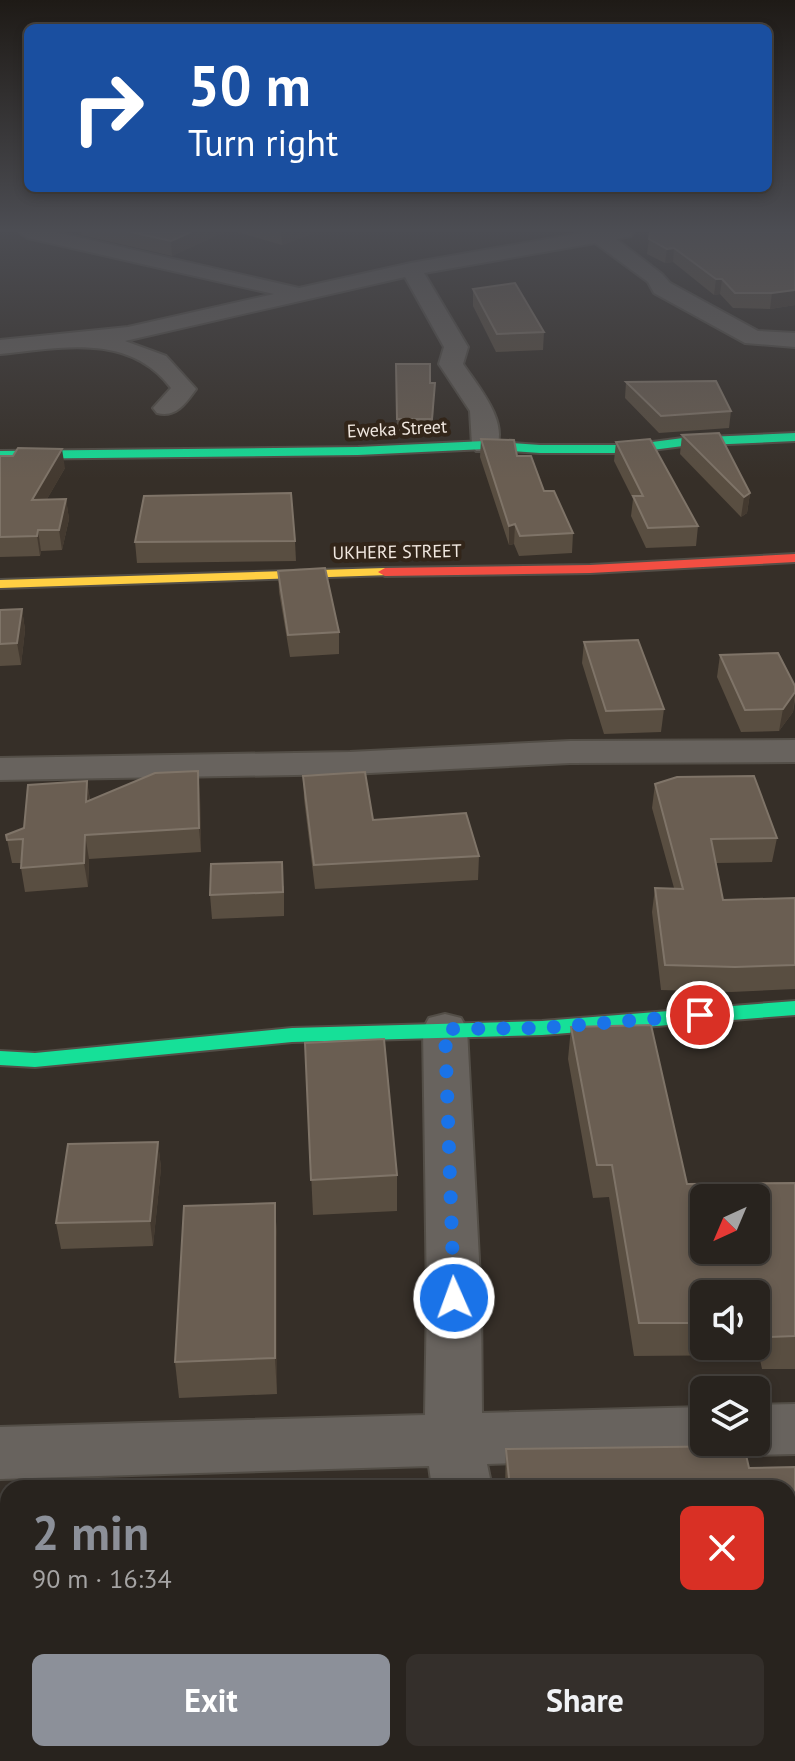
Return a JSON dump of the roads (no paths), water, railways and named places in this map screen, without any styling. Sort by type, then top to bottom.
[{"type":"street","points":[[0,347],[128,334],[210,314]]},
{"type":"street","points":[[437,314],[456,347],[451,364],[483,411],[485,445]]},
{"type":"street","points":[[710,314],[753,338],[795,340]]},
{"type":"street","points":[[85,339],[149,353],[169,367],[184,389],[166,408]]},
{"type":"street","name":"Eweka Street","points":[[0,455],[358,451],[485,445],[540,449],[629,449],[683,442],[795,437]]},
{"type":"street","name":"UKHERE STREET","points":[[0,584],[235,575],[590,569],[795,558]]},
{"type":"street","points":[[0,769],[350,763],[570,752],[795,751]]},
{"type":"street","points":[[0,1058],[35,1060],[292,1035],[542,1028],[795,1008]]},
{"type":"street","points":[[445,1029],[457,1464]]},
{"type":"street","points":[[770,1430],[795,1429]]},
{"type":"street","points":[[0,1453],[457,1464],[690,1434]]}]
